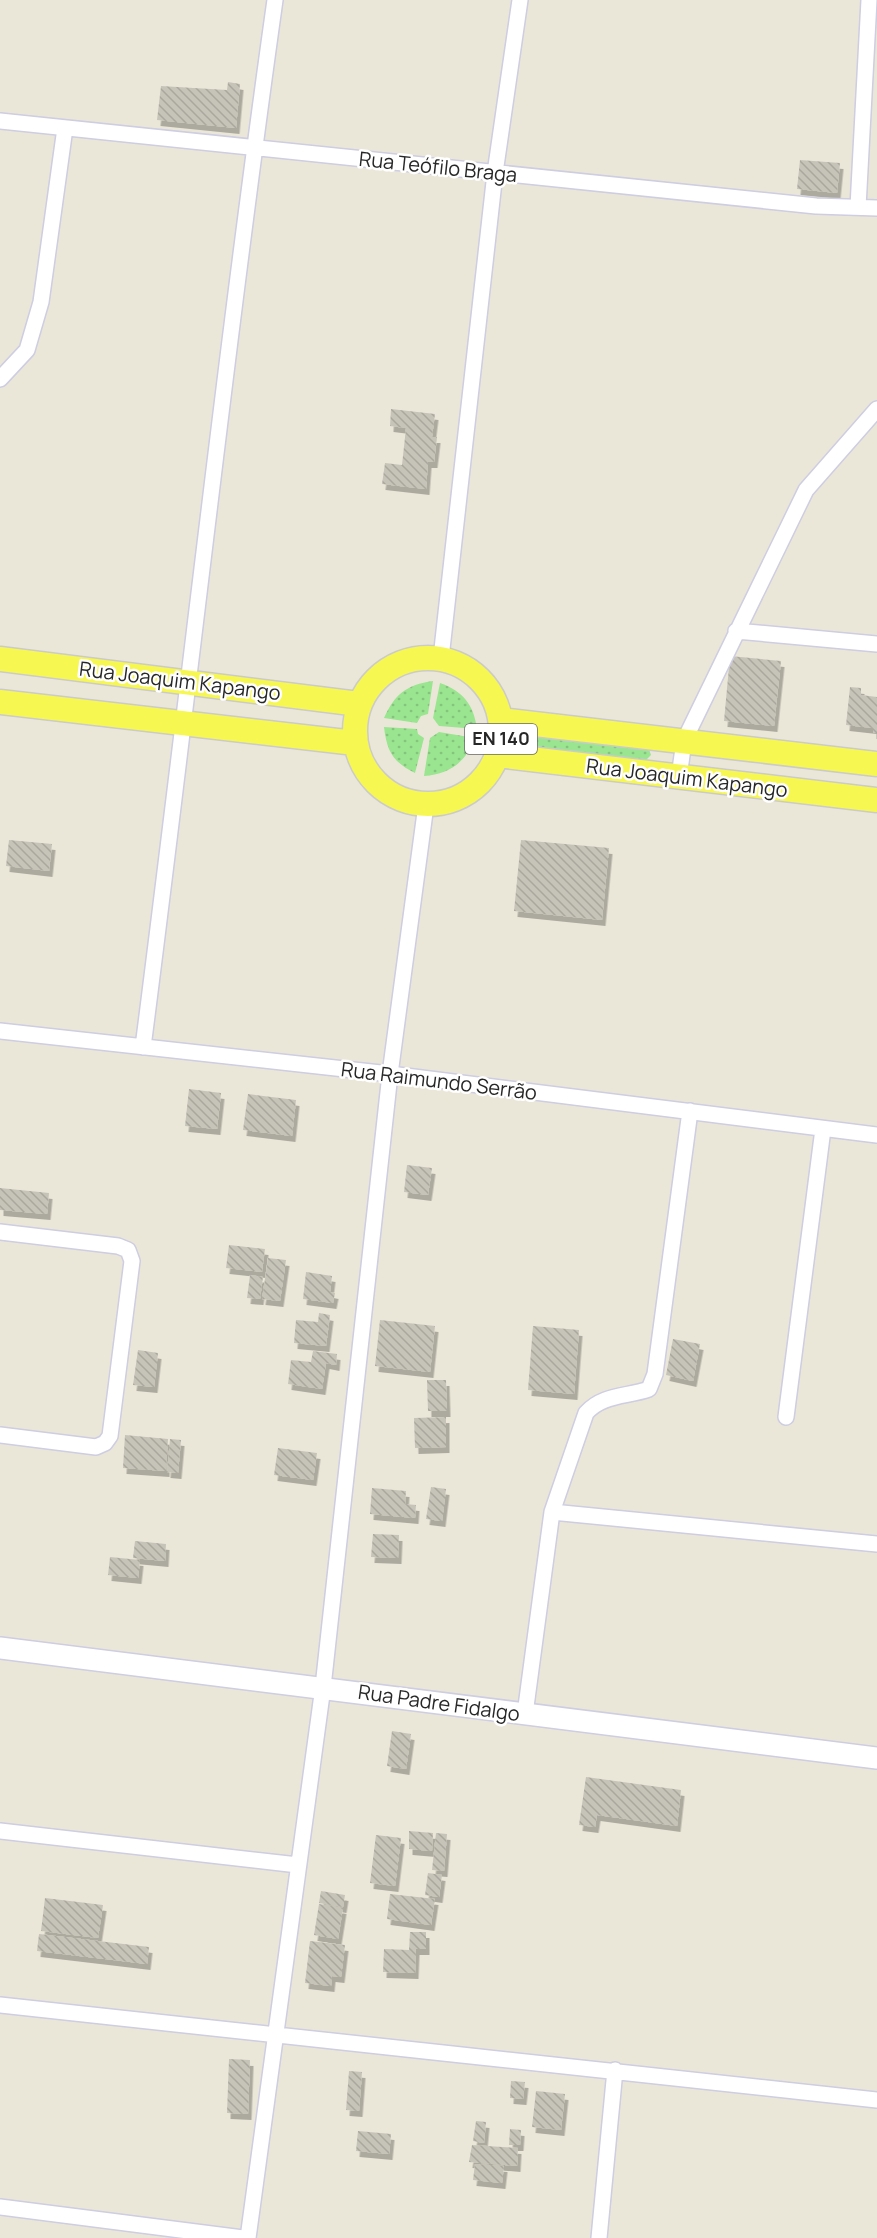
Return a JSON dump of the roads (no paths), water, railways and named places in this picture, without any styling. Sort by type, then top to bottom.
[{"type":"main road","name":"EN 140","points":[[416,658],[441,658],[462,666],[481,680],[494,698],[501,720],[501,738],[497,755],[487,776],[470,792],[449,802],[426,805],[401,800],[380,787],[363,767],[355,743],[355,723],[359,704],[373,682],[392,666],[416,658]]},
{"type":"main road","name":"Rua Joaquim Kapango","points":[[0,659],[359,704]]},
{"type":"main road","name":"Rua Joaquim Kapango","points":[[0,702],[355,743]]},
{"type":"main road","name":"Rua Joaquim Kapango","points":[[501,720],[877,764]]},
{"type":"main road","name":"Rua Joaquim Kapango","points":[[497,755],[877,800]]},
{"type":"street","points":[[143,1047],[185,724],[254,148],[275,0]]},
{"type":"street","points":[[441,658],[495,173],[520,0]]},
{"type":"street","points":[[858,207],[869,0]]},
{"type":"street","name":"Rua Teófilo Braga","points":[[0,122],[816,206],[877,208]]},
{"type":"street","points":[[0,379],[27,350],[41,302],[64,128]]},
{"type":"street","points":[[679,777],[684,741],[806,490],[877,409]]},
{"type":"street","points":[[736,631],[877,644]]},
{"type":"street","points":[[249,2238],[323,1687],[390,1074],[426,805]]},
{"type":"street","name":"Rua Raimundo Serrão","points":[[0,1031],[390,1074],[877,1136]]},
{"type":"street","points":[[525,1714],[552,1512],[586,1413],[594,1404],[605,1399],[636,1394],[649,1389],[655,1374],[690,1111]]},
{"type":"street","points":[[786,1417],[823,1129]]},
{"type":"street","points":[[0,1232],[118,1246],[128,1250],[132,1261],[110,1436],[105,1443],[96,1447],[0,1435]]},
{"type":"street","points":[[552,1512],[877,1544]]},
{"type":"street","name":"Rua Padre Fidalgo","points":[[0,1648],[877,1758]]},
{"type":"street","points":[[0,1831],[298,1866]]},
{"type":"street","points":[[0,2005],[276,2037],[615,2070],[877,2100]]},
{"type":"street","points":[[599,2238],[615,2070]]},
{"type":"street","points":[[0,2207],[243,2238]]}]
